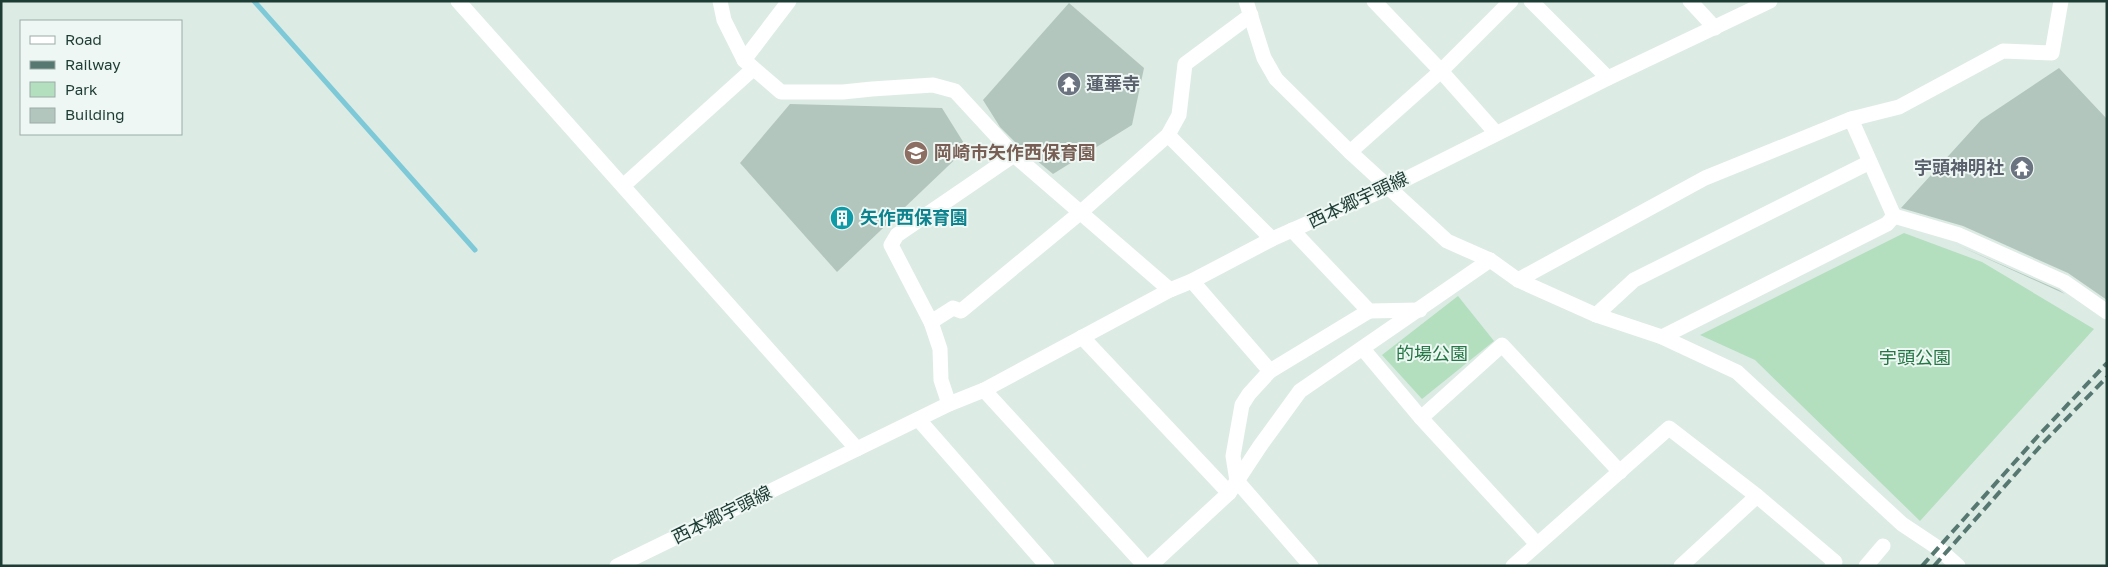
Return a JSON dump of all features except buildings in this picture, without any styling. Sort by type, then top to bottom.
[{"type":"street","points":[[458,1],[856,449],[919,420],[1047,566]]},
{"type":"street","points":[[720,1],[724,20],[748,64],[782,92],[842,92],[933,86],[955,92],[1014,155],[1170,290]]},
{"type":"street","points":[[624,186],[748,64],[789,1]]},
{"type":"street","points":[[1374,1],[1496,133]]},
{"type":"street","points":[[1350,152],[1440,71],[1511,1]]},
{"type":"street","points":[[1531,1],[1608,78]]},
{"type":"street","points":[[1690,1],[1715,28]]},
{"type":"street","name":"西本郷宇頭線","points":[[919,420],[949,404],[984,390],[1170,290],[1192,282],[1272,239],[1388,188],[1608,78],[1770,1]]},
{"type":"street","points":[[1518,280],[1705,178],[1851,119],[1899,107],[2003,51],[2052,53],[2060,1]]},
{"type":"street","points":[[931,322],[954,308],[961,311],[1081,212],[1168,136],[1179,116],[1185,64],[1248,8],[1264,58],[1276,78],[1350,152],[1447,241],[1490,260],[1518,280],[1596,316],[1662,337],[1738,372],[1902,524],[1938,548],[1958,566]]},
{"type":"street","points":[[1851,119],[1894,216],[1959,235],[2064,282],[2107,312]]},
{"type":"street","points":[[1168,136],[1272,239]]},
{"type":"street","points":[[949,404],[941,380],[940,349],[931,322],[891,245],[897,235],[1014,155]]},
{"type":"street","points":[[1596,316],[1634,280],[1870,162]]},
{"type":"street","points":[[1662,337],[1887,224],[1894,216]]},
{"type":"street","points":[[1292,230],[1369,311]]},
{"type":"street","points":[[1150,566],[1233,487],[1300,391],[1490,260]]},
{"type":"street","points":[[1192,282],[1270,371]]},
{"type":"street","points":[[1233,487],[1233,456],[1242,405],[1249,394],[1270,371],[1369,311],[1420,310]]},
{"type":"street","points":[[1082,337],[1312,566]]},
{"type":"street","points":[[1421,418],[1502,345],[1620,472]]},
{"type":"street","points":[[1363,349],[1421,418],[1537,544]]},
{"type":"street","points":[[984,390],[1145,566]]},
{"type":"street","points":[[1513,566],[1669,428],[1757,496],[1837,565]]},
{"type":"street","name":"西本郷宇頭線","points":[[617,566],[856,449]]},
{"type":"street","points":[[1681,566],[1757,496]]},
{"type":"street","points":[[1866,566],[1883,546]]},
{"type":"green space","name":"宇頭公園","points":[[1904,233],[1982,262],[2094,329],[1920,521],[1755,360],[1700,335]]},
{"type":"green space","name":"的場公園","points":[[1458,296],[1494,341],[1422,399],[1382,355]]},
{"type":"waterway","points":[[254,1],[475,250]]},
{"type":"railway","points":[[1922,566],[2038,436],[2107,363]]},
{"type":"railway","points":[[1934,566],[2044,442],[2107,377]]},
{"type":"place","name":"蓮華寺","points":[[1069,84]]},
{"type":"place","name":"岡崎市矢作西保育園","points":[[916,153]]},
{"type":"place","name":"宇頭神明社","points":[[2022,168]]},
{"type":"place","name":"矢作西保育園","points":[[842,218]]}]
